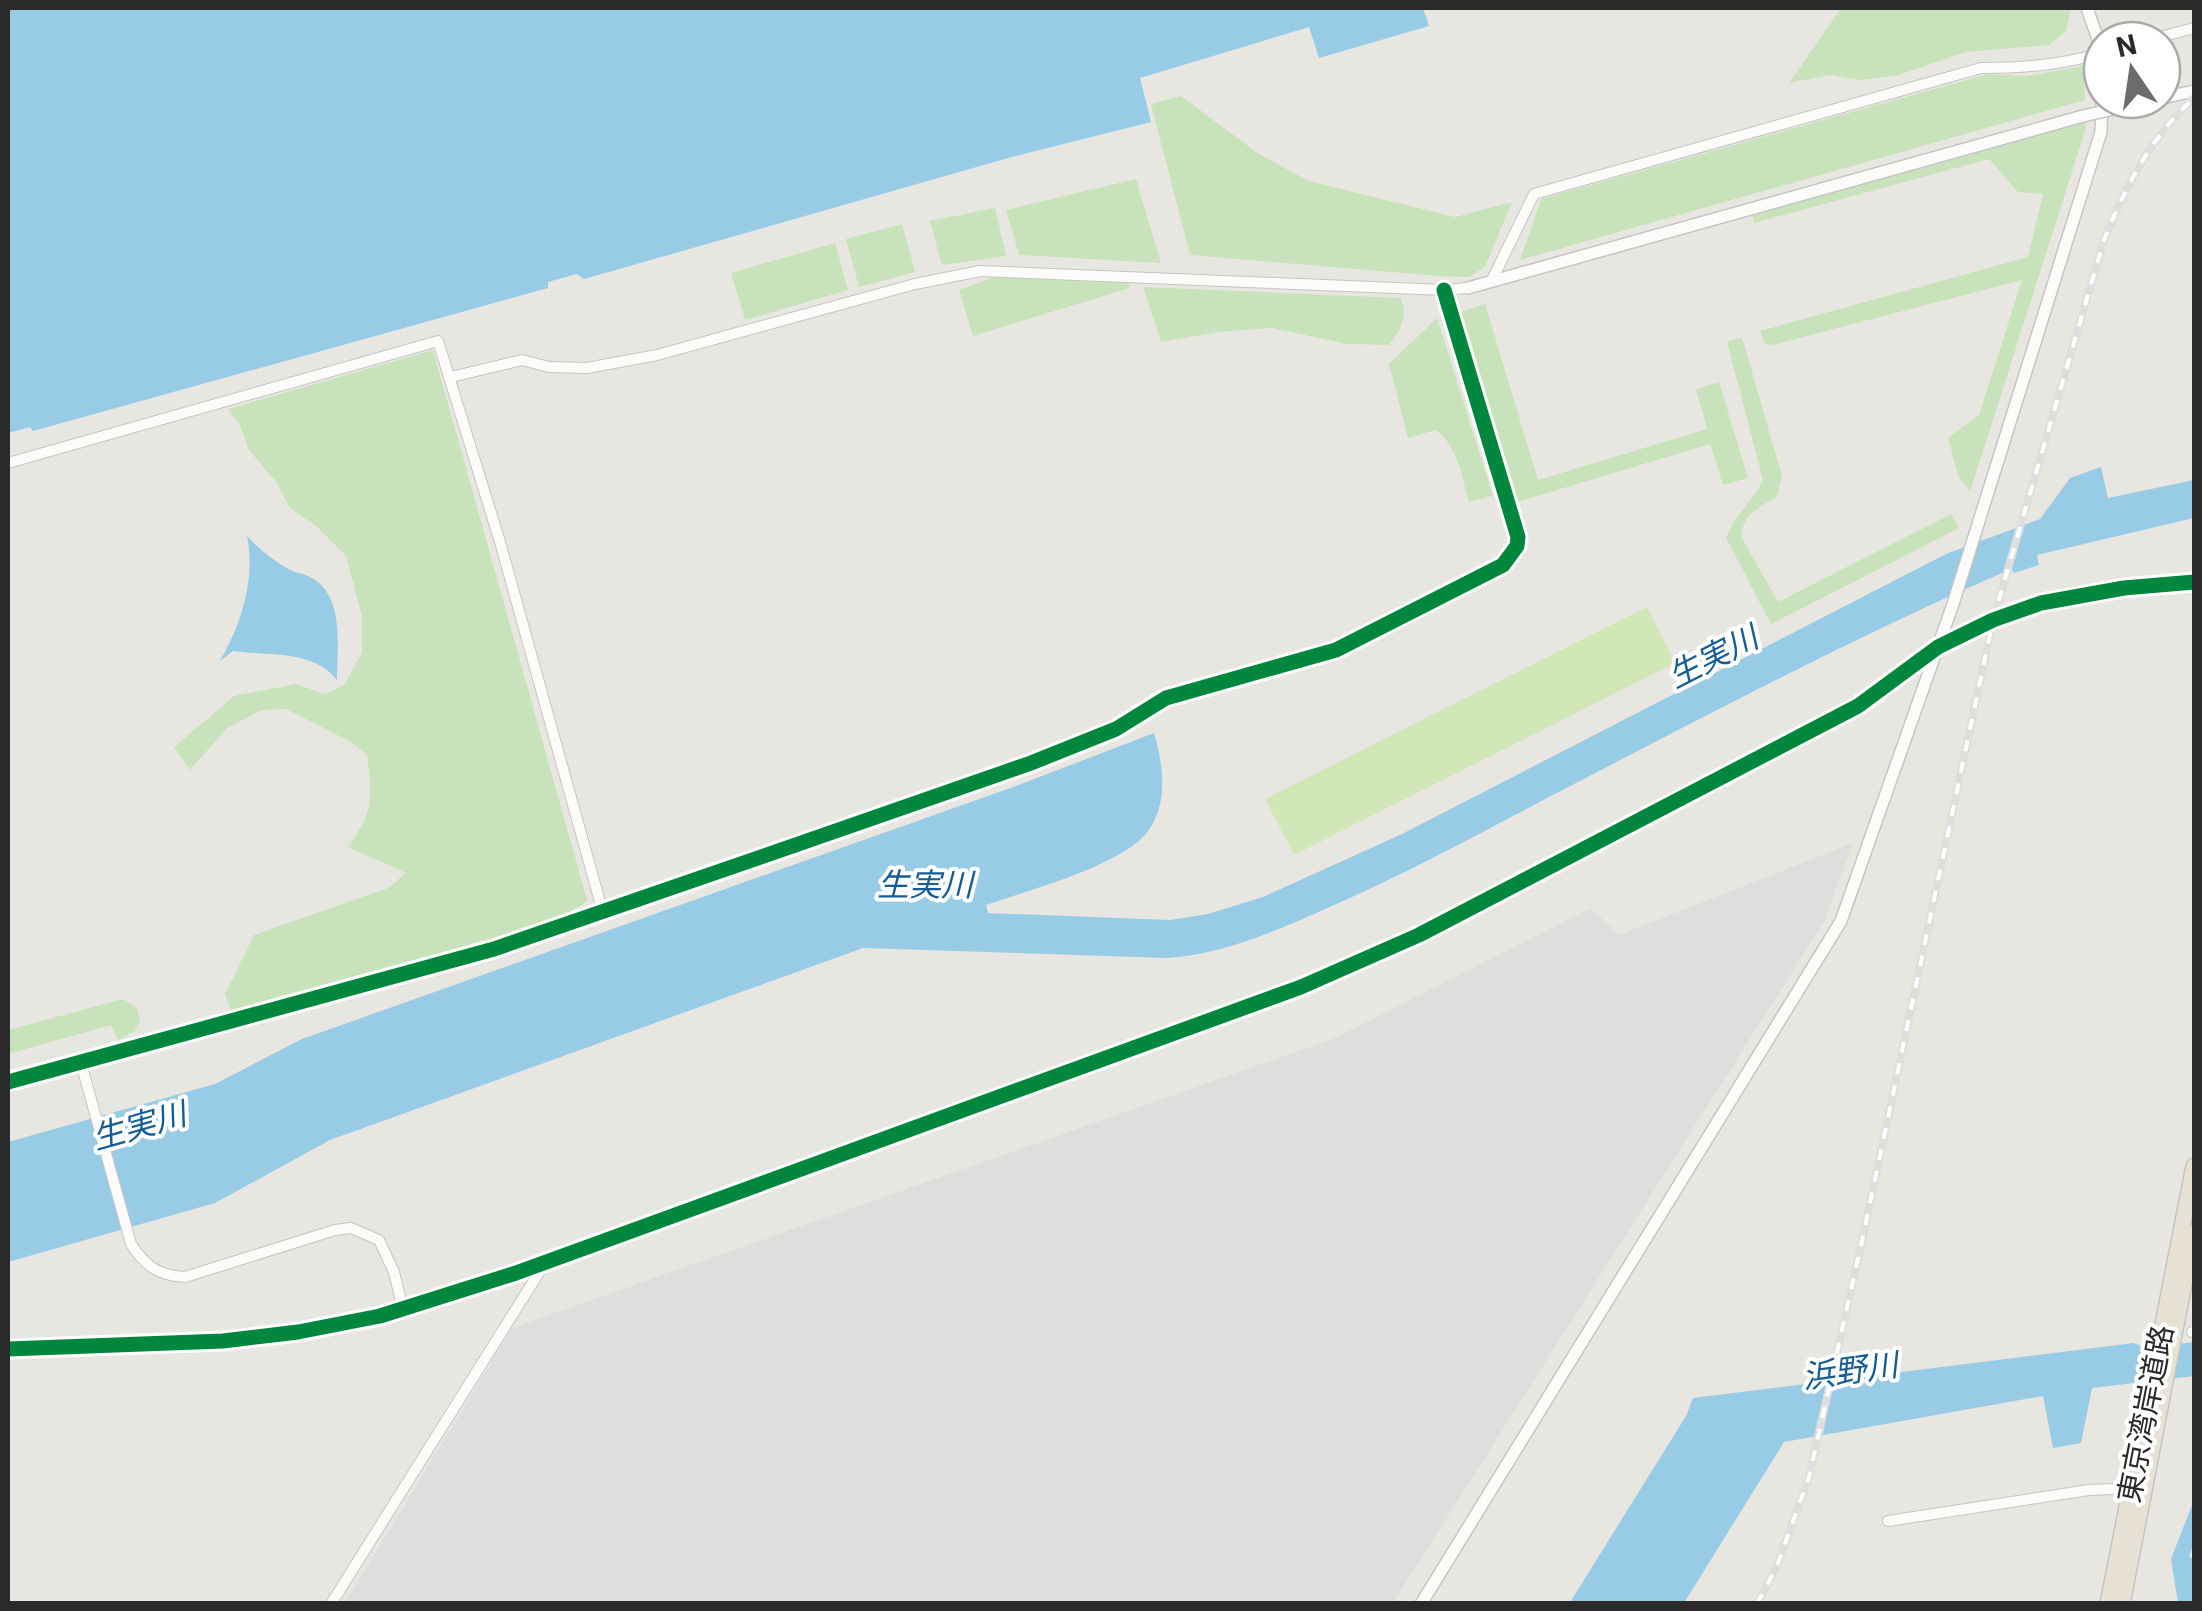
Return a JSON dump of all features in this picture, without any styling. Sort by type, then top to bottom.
[{"type":"highway","name":"東京湾岸道路","points":[[2122,1604],[2194,1166]]},
{"type":"highway","name":"東京湾岸道路","points":[[2166,1341],[2194,1232]]},
{"type":"highway","name":"東京湾岸道路","points":[[2108,1604],[2139,1488]]},
{"type":"street","points":[[1491,282],[1534,194],[1981,68],[2034,68],[2082,59]]},
{"type":"street","points":[[451,377],[522,360],[549,368],[587,368],[657,355],[896,289],[980,270],[1468,288],[2082,116]]},
{"type":"street","points":[[1420,1604],[1841,921],[1953,604],[2096,150],[2101,120]]},
{"type":"street","points":[[8,1082],[494,948],[1030,762],[1116,729],[1166,698],[1336,650],[1504,564],[1518,546],[1518,536],[1444,290]]},
{"type":"street","points":[[8,463],[438,341],[602,910]]},
{"type":"street","points":[[8,1349],[222,1341],[298,1332],[404,1309],[544,1263],[1301,987],[1419,935],[1858,706],[1938,647],[1993,620],[2041,603],[2124,588],[2194,582]]},
{"type":"street","points":[[81,1064],[128,1232],[139,1257],[151,1268],[166,1276],[185,1278],[350,1228],[379,1240],[394,1272],[404,1309]]},
{"type":"street","points":[[331,1604],[544,1263]]},
{"type":"street","points":[[1888,1521],[2089,1490],[2139,1488]]},
{"type":"shaded area","points":[[1853,843],[1825,920],[1393,1603],[345,1603],[512,1328],[1335,1038],[1591,908],[1619,935]]},
{"type":"green space","points":[[1841,8],[2071,8],[2066,31],[2049,45],[1966,52],[1898,75],[1861,80],[1830,75],[1789,83]]},
{"type":"green space","points":[[2082,66],[2082,101],[1520,260],[1541,199],[1988,74],[2028,76]]},
{"type":"green space","points":[[1181,96],[1259,154],[1309,181],[1455,217],[1512,202],[1485,267],[1469,277],[1439,276],[1190,255],[1151,104]]},
{"type":"green space","points":[[2084,121],[2086,128],[1970,492],[1958,476],[1948,438],[1979,415],[2022,280],[1765,344],[1760,331],[2028,257],[2043,194],[2018,192],[1989,159],[1754,223],[1752,214]]},
{"type":"green space","points":[[1136,179],[1161,263],[1019,255],[1006,210]]},
{"type":"green space","points":[[995,208],[1006,256],[942,265],[930,221]]},
{"type":"green space","points":[[902,224],[915,272],[859,287],[846,239]]},
{"type":"green space","points":[[835,243],[848,290],[745,320],[731,273]]},
{"type":"green space","points":[[1009,275],[1126,278],[1130,288],[973,336],[959,290]]},
{"type":"green space","points":[[1143,287],[1401,298],[1403,317],[1389,345],[1347,344],[1272,328],[1161,342]]},
{"type":"green space","points":[[1485,304],[1538,480],[1707,429],[1696,389],[1719,382],[1748,478],[1723,485],[1710,444],[1514,503],[1457,313]]},
{"type":"green space","points":[[1437,318],[1493,496],[1469,502],[1458,463],[1443,437],[1436,430],[1408,438],[1389,364]]},
{"type":"green space","points":[[1742,337],[1782,476],[1777,497],[1749,517],[1741,536],[1778,602],[1951,514],[1959,528],[1771,624],[1726,538],[1763,480],[1727,342]]},
{"type":"green space","points":[[433,350],[587,900],[567,914],[478,946],[232,1012],[225,994],[254,935],[388,888],[406,873],[348,847],[370,804],[367,755],[351,742],[286,709],[262,710],[227,728],[190,770],[174,747],[234,696],[296,684],[325,694],[344,685],[362,653],[362,616],[346,556],[316,526],[290,508],[276,482],[249,450],[228,409]]},
{"type":"green space","points":[[1647,607],[1675,663],[1294,855],[1265,799]]},
{"type":"green space","points":[[123,999],[137,1008],[140,1020],[135,1031],[118,1040],[111,1025],[8,1054],[8,1030]]},
{"type":"water","points":[[8,8],[1423,8],[1429,26],[1319,58],[1309,27],[1140,78],[1151,122],[1008,158],[584,279],[577,274],[548,282],[548,288],[33,431],[30,427],[8,433]]},
{"type":"water","name":"生実川","points":[[2101,467],[2108,498],[2194,480],[2194,518],[2037,555],[2039,565],[2014,573],[2011,569],[1901,619],[1425,862],[1272,932],[1210,952],[1167,958],[863,948],[330,1140],[215,1203],[8,1262],[8,1142],[215,1084],[302,1039],[1016,786],[1154,733],[1162,770],[1162,795],[1148,831],[1136,843],[1097,866],[986,905],[988,913],[1170,920],[1208,914],[1263,897],[1402,834],[1946,554],[2040,519],[2070,478]]},
{"type":"water","points":[[247,536],[290,570],[312,578],[330,597],[337,624],[337,680],[316,663],[289,656],[233,651],[220,661],[245,601],[250,568]]},
{"type":"water","points":[[2194,1342],[2194,1376],[2092,1388],[2081,1443],[2053,1448],[2043,1396],[1784,1442],[1684,1603],[1569,1604],[1686,1416],[1693,1398],[2134,1343],[2144,1348]]},
{"type":"water","points":[[2194,1500],[2194,1542],[2189,1557],[2194,1603],[2178,1603],[2171,1559]]},
{"type":"railway","points":[[1757,1604],[1777,1566],[1809,1477],[1993,620],[2104,240],[2141,164],[2165,129],[2194,98]]},
{"type":"cycle path","points":[[8,1082],[494,949],[758,858],[1031,763],[1116,729],[1166,698],[1336,650],[1503,565],[1517,546],[1518,537],[1444,290]]},
{"type":"cycle path","points":[[8,1349],[223,1341],[298,1332],[380,1316],[516,1273],[1301,987],[1419,935],[1858,706],[1938,647],[1993,620],[2041,603],[2124,588],[2194,582]]},
{"type":"water label","name":"浜野川","points":[[1850,1371]]}]
